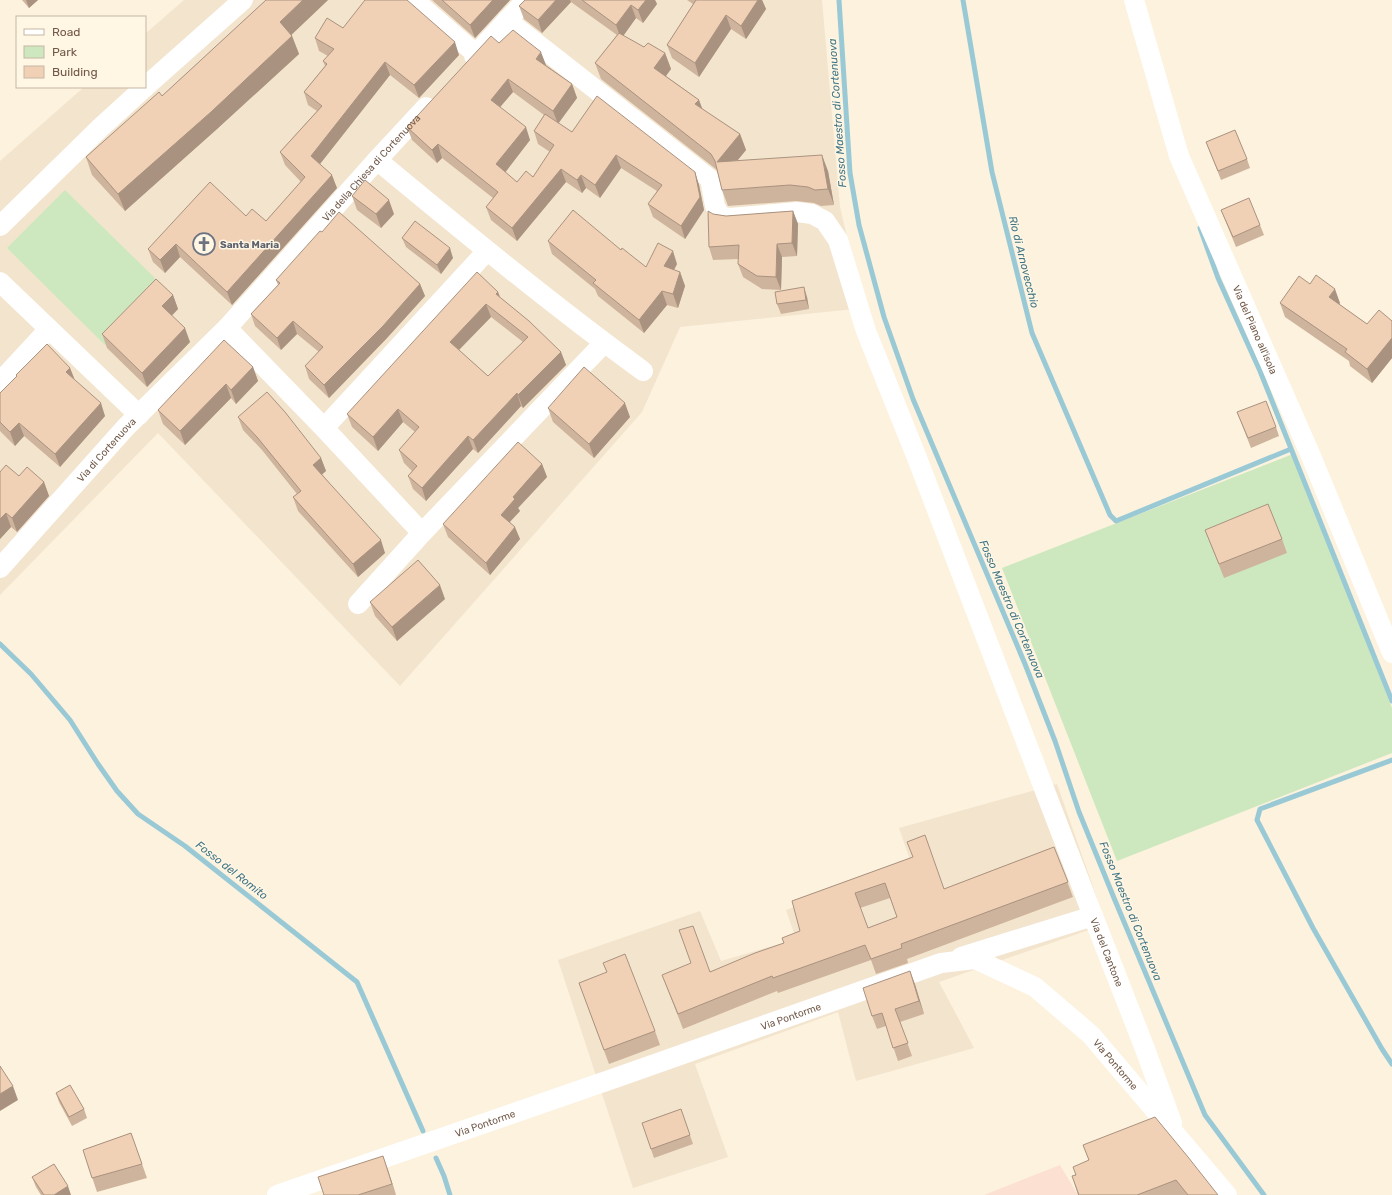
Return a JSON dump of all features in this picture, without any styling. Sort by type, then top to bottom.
[{"type":"street","points":[[146,86],[243,0]]},
{"type":"street","points":[[414,0],[476,54]]},
{"type":"street","points":[[460,70],[526,0]]},
{"type":"street","name":"Via del Piano all'isola","points":[[1134,0],[1179,156],[1311,456],[1392,653]]},
{"type":"street","points":[[507,20],[710,179],[715,206],[720,216],[730,218],[797,212],[812,214],[825,221],[838,240],[866,332],[917,458],[1093,916]]},
{"type":"street","points":[[0,226],[100,128],[144,88]]},
{"type":"street","name":"Via della Chiesa di Cortenuova","points":[[222,333],[376,160],[439,94]]},
{"type":"street","points":[[376,160],[487,251],[604,343],[643,371]]},
{"type":"street","points":[[324,428],[487,251]]},
{"type":"street","points":[[0,282],[138,415]]},
{"type":"street","points":[[0,382],[49,329]]},
{"type":"street","points":[[222,333],[324,428],[422,533]]},
{"type":"street","name":"Via di Cortenuova","points":[[0,568],[138,415],[222,333]]},
{"type":"street","points":[[358,604],[422,533],[604,343]]},
{"type":"street","name":"Via del Cantone","points":[[941,963],[1093,916],[1177,1136]]},
{"type":"street","name":"Via Pontorme","points":[[277,1195],[941,963],[975,959],[1035,987],[1091,1035],[1228,1195]]},
{"type":"shaded area","points":[[184,0],[822,0],[840,207],[864,308],[680,327],[642,412],[400,686],[158,433],[0,595],[0,161],[83,88],[146,88],[146,33]]},
{"type":"shaded area","points":[[1057,784],[1106,924],[939,982],[974,1048],[856,1081],[838,1012],[695,1064],[728,1157],[633,1188],[558,960],[700,911],[721,961],[796,939],[786,910],[911,863],[899,828]]},
{"type":"shaded area","points":[[1060,1165],[1078,1195],[984,1195]]},
{"type":"green space","points":[[65,190],[163,286],[105,345],[7,248]]},
{"type":"green space","points":[[1293,454],[1392,708],[1392,753],[1117,861],[1002,568]]},
{"type":"building","points":[[266,0],[303,0],[280,22],[292,36],[211,112],[118,194],[86,157],[159,92],[162,96]]},
{"type":"building","points":[[365,0],[407,0],[455,42],[414,85],[385,62],[311,156],[332,175],[227,292],[176,244],[160,260],[148,249],[210,182],[246,216],[252,209],[266,221],[305,177],[280,152],[322,106],[304,92],[327,64],[323,61],[334,49],[315,38],[327,18],[343,28]]},
{"type":"building","points":[[442,0],[493,0],[470,25]]},
{"type":"building","points":[[525,0],[556,0],[538,20],[519,6]]},
{"type":"building","points":[[582,0],[646,0],[638,10],[631,5],[616,25]]},
{"type":"building","points":[[696,0],[758,0],[741,26],[726,15],[695,63],[667,45]]},
{"type":"building","points":[[513,30],[541,52],[536,59],[572,84],[553,111],[508,79],[491,100],[526,127],[496,164],[517,182],[526,171],[533,177],[554,145],[534,131],[545,114],[572,132],[597,96],[695,172],[700,197],[681,226],[648,204],[662,185],[616,155],[595,185],[581,175],[577,180],[561,169],[512,228],[486,207],[498,192],[438,144],[432,150],[407,127],[491,36],[499,43]]},
{"type":"building","points":[[619,33],[644,47],[648,43],[665,53],[654,68],[699,100],[695,104],[740,134],[717,162],[822,155],[828,189],[815,190],[808,187],[790,185],[722,190],[715,161],[711,154],[595,63]]},
{"type":"building","points":[[1235,130],[1247,159],[1218,171],[1206,142]]},
{"type":"building","points":[[365,180],[389,200],[376,214],[352,196]]},
{"type":"building","points":[[1249,198],[1260,225],[1233,237],[1221,210]]},
{"type":"building","points":[[573,210],[621,250],[622,248],[646,267],[658,243],[673,251],[664,266],[680,272],[673,294],[662,291],[639,320],[593,283],[596,280],[548,241]]},
{"type":"building","points":[[708,211],[713,214],[726,216],[793,211],[792,243],[777,244],[776,277],[757,276],[738,264],[739,245],[709,247]]},
{"type":"building","points":[[339,212],[420,284],[383,326],[324,385],[305,366],[323,347],[293,321],[277,338],[251,314],[280,283],[276,280]]},
{"type":"building","points":[[415,221],[450,248],[437,265],[402,238]]},
{"type":"building","points":[[477,272],[498,292],[496,294],[529,321],[561,352],[518,395],[517,393],[473,440],[468,436],[422,488],[408,476],[417,466],[399,450],[419,427],[398,409],[373,437],[347,414]],"holes":[[[486,304],[528,337],[488,376],[450,342]]]},
{"type":"building","points":[[1316,275],[1335,289],[1329,297],[1367,324],[1379,310],[1392,321],[1392,338],[1367,369],[1345,352],[1347,349],[1280,303],[1299,276],[1310,284]]},
{"type":"building","points":[[156,279],[173,295],[162,306],[185,328],[142,373],[102,334]]},
{"type":"building","points":[[804,287],[806,300],[777,304],[775,292]]},
{"type":"building","points":[[224,340],[253,367],[231,390],[226,384],[180,431],[158,410]]},
{"type":"building","points":[[47,344],[70,368],[66,372],[101,403],[55,454],[19,423],[10,432],[0,422],[0,393]]},
{"type":"building","points":[[584,367],[625,403],[589,444],[548,408]]},
{"type":"building","points":[[267,392],[285,412],[321,458],[313,465],[381,540],[353,564],[293,497],[301,491],[257,437],[238,417]]},
{"type":"building","points":[[1266,401],[1276,427],[1248,438],[1237,412]]},
{"type":"building","points":[[518,442],[542,464],[513,497],[515,499],[501,515],[515,527],[486,563],[443,524]]},
{"type":"building","points":[[6,465],[19,476],[27,467],[44,482],[12,518],[6,513],[0,519],[0,472]]},
{"type":"building","points":[[1268,504],[1282,539],[1219,564],[1205,530]]},
{"type":"building","points":[[418,560],[440,585],[392,627],[370,602]]},
{"type":"building","points":[[925,835],[944,889],[1054,847],[1068,882],[901,944],[902,948],[871,959],[865,945],[773,978],[772,976],[678,1014],[662,975],[691,963],[679,930],[693,926],[710,972],[755,953],[784,943],[782,938],[800,931],[792,901],[913,857],[907,842]],"holes":[[[885,883],[897,917],[868,928],[855,893]]]},
{"type":"building","points":[[625,954],[655,1031],[604,1050],[579,983],[607,972],[603,963]]},
{"type":"building","points":[[910,971],[919,1001],[895,1009],[908,1043],[893,1048],[882,1013],[872,1016],[863,988]]},
{"type":"building","points":[[0,1066],[13,1086],[0,1094]]},
{"type":"building","points":[[70,1085],[84,1109],[69,1117],[56,1093]]},
{"type":"building","points":[[681,1109],[690,1135],[651,1149],[642,1123]]},
{"type":"building","points":[[1155,1117],[1218,1195],[1188,1195],[1176,1180],[1137,1195],[1079,1195],[1072,1176],[1076,1175],[1073,1167],[1089,1160],[1083,1145]]},
{"type":"building","points":[[131,1133],[142,1164],[92,1178],[83,1150]]},
{"type":"building","points":[[383,1156],[392,1184],[358,1195],[324,1195],[318,1177]]},
{"type":"building","points":[[54,1164],[68,1186],[54,1195],[44,1195],[32,1177]]},
{"type":"waterway","name":"Fosso Maestro di Cortenuova","points":[[839,0],[850,173],[859,225],[884,317],[913,399],[1025,664],[1055,741],[1079,812],[1205,1115],[1264,1195]]},
{"type":"waterway","name":"Rio di Arnovecchio","points":[[963,0],[992,172],[1032,333],[1110,515],[1116,521],[1291,449]]},
{"type":"waterway","points":[[1200,228],[1218,278],[1260,371],[1392,701]]},
{"type":"waterway","name":"Fosso del Romito","points":[[0,644],[31,674],[70,720],[117,791],[138,814],[185,846],[357,982],[423,1131]]},
{"type":"waterway","points":[[1392,760],[1260,809],[1257,820],[1313,928],[1392,1064]]},
{"type":"waterway","points":[[436,1158],[450,1195]]},
{"type":"place","name":"Santa Maria","points":[[204,244]]}]
